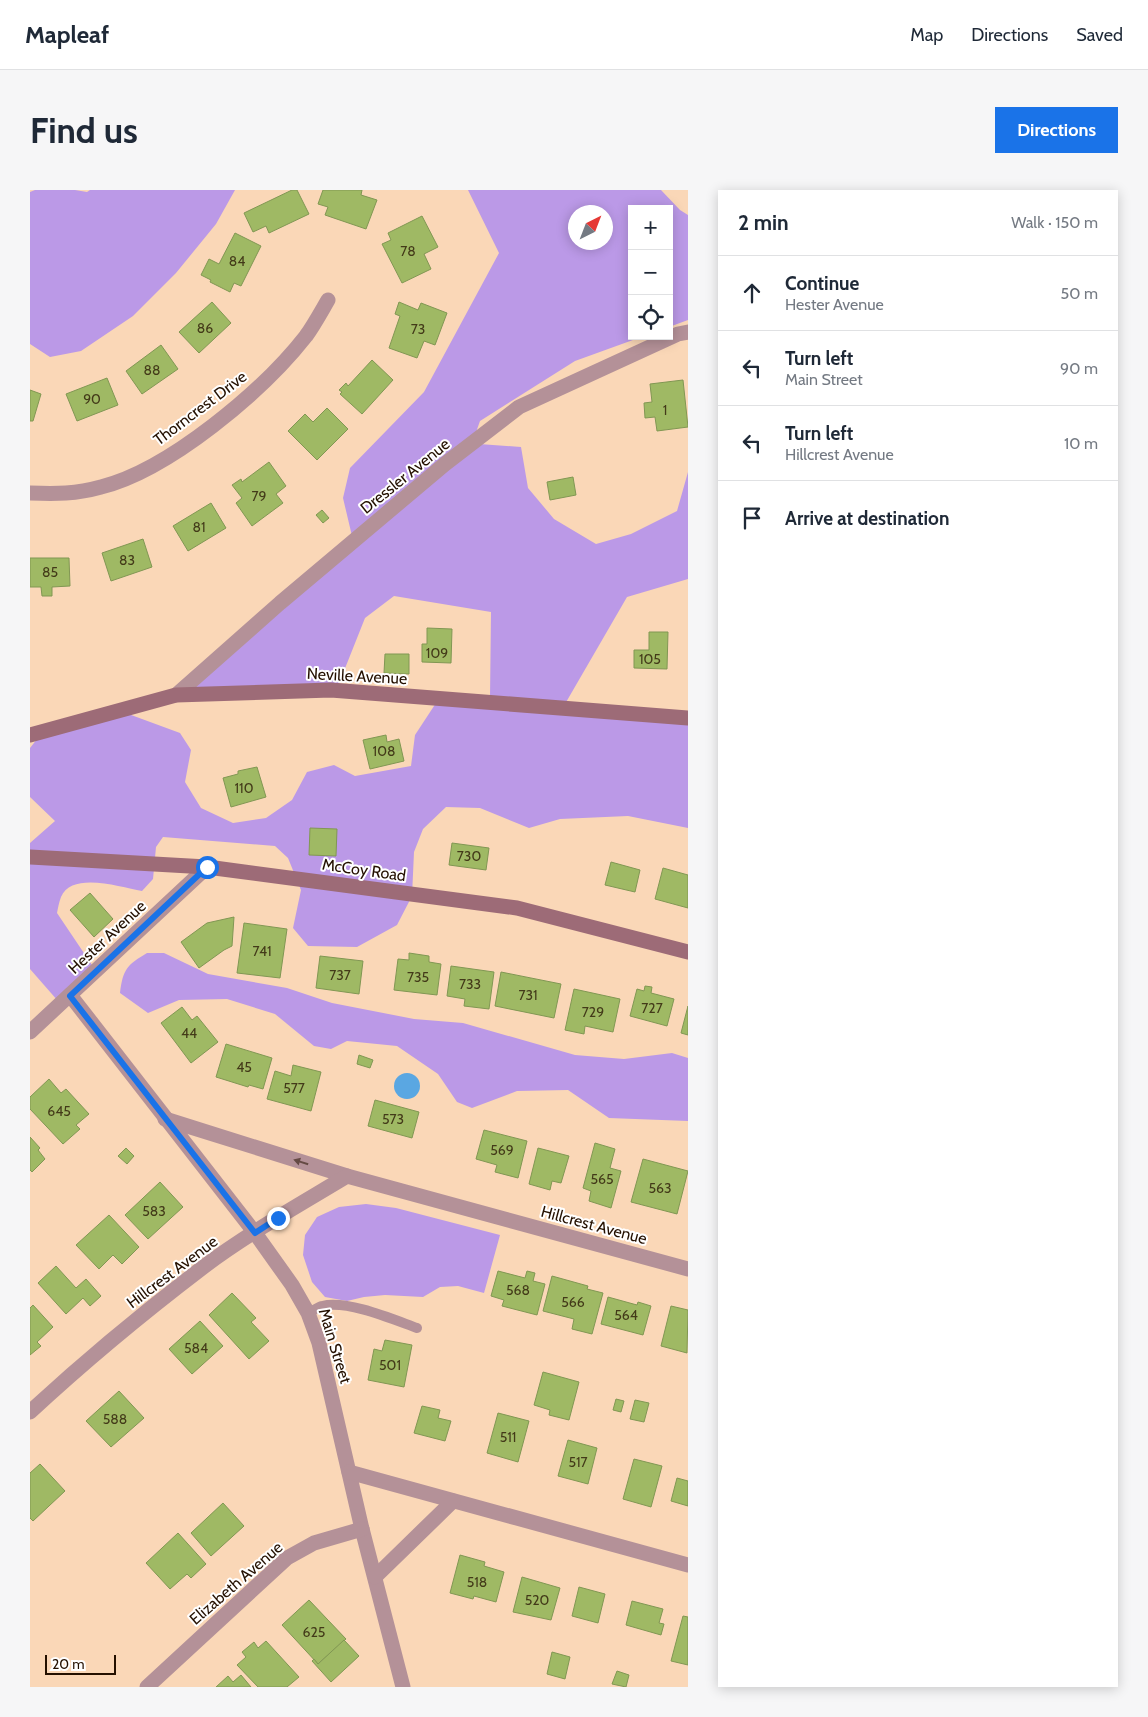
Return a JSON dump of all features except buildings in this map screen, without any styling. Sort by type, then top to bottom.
[{"type":"street","name":"Thorncrest Drive","points":[[30,493],[63,495],[102,487],[141,472],[188,443],[229,412],[276,370],[307,335],[328,300]]},
{"type":"street","name":"Dressler Avenue","points":[[176,695],[280,603],[445,464],[520,407],[678,334],[688,332]]},
{"type":"street","name":"Neville Avenue","points":[[30,735],[176,695],[331,690],[688,718]]},
{"type":"street","name":"McCoy Road","points":[[30,857],[207,867],[517,908],[688,952]]},
{"type":"street","name":"Hester Avenue","points":[[30,1032],[207,867]]},
{"type":"street","name":"Main Street","points":[[70,996],[255,1233],[292,1285],[308,1313],[319,1343],[362,1530],[403,1687]]},
{"type":"street","name":"Hillcrest Avenue","points":[[165,1119],[347,1176],[688,1269]]},
{"type":"street","name":"Hillcrest Avenue","points":[[30,1412],[73,1372],[203,1267],[347,1176]]},
{"type":"street","points":[[349,1472],[688,1565]]},
{"type":"street","points":[[375,1577],[453,1500]]},
{"type":"street","name":"Elizabeth Avenue","points":[[147,1687],[287,1558],[314,1543],[362,1530]]},
{"type":"lane","points":[[308,1313],[322,1306],[337,1305],[366,1310],[417,1328]]},
{"type":"shaded area","points":[[35,190],[75,190],[87,192],[90,190],[235,190],[216,224],[176,273],[133,316],[81,351],[50,357],[30,344],[30,192]]},
{"type":"shaded area","points":[[468,190],[661,190],[680,210],[688,215],[688,320],[673,326],[673,205],[628,205],[628,340],[633,340],[575,361],[480,421],[474,438],[352,536],[343,498],[350,468],[424,392],[499,253]]},
{"type":"shaded area","points":[[479,444],[521,447],[528,488],[554,519],[596,544],[631,534],[677,511],[688,472],[688,579],[627,597],[565,704],[490,698],[491,612],[394,596],[365,618],[338,686],[192,689],[281,606]]},
{"type":"shaded area","points":[[436,703],[688,723],[688,828],[628,816],[560,819],[529,828],[480,808],[446,807],[423,829],[414,852],[412,896],[397,925],[357,947],[308,946],[293,928],[301,890],[288,858],[275,846],[163,837],[156,847],[153,879],[142,891],[110,884],[86,883],[67,889],[61,897],[57,913],[94,968],[58,1001],[30,969],[30,843],[55,821],[30,797],[30,748],[41,734],[123,712],[180,733],[191,750],[185,782],[201,808],[233,823],[266,818],[292,800],[307,772],[334,765],[355,776],[411,766],[415,735]]},
{"type":"shaded area","points":[[147,953],[164,953],[208,974],[287,988],[332,1003],[414,1019],[463,1023],[575,1055],[624,1059],[672,1053],[688,1058],[688,1121],[609,1118],[568,1090],[517,1091],[472,1108],[457,1102],[438,1074],[397,1046],[347,1041],[331,1049],[314,1046],[275,1014],[227,999],[179,1000],[148,1013],[120,993],[127,968]]},
{"type":"shaded area","points":[[366,1204],[396,1208],[500,1235],[484,1293],[458,1286],[440,1287],[423,1297],[385,1295],[347,1301],[325,1297],[312,1282],[303,1255],[305,1235],[317,1217],[339,1207]]},
{"type":"water","points":[[407,1073],[416,1077],[420,1086],[416,1095],[407,1099],[398,1095],[394,1086],[398,1077]]},
{"type":"route","points":[[207,867],[70,996],[255,1233],[278,1218]]}]
